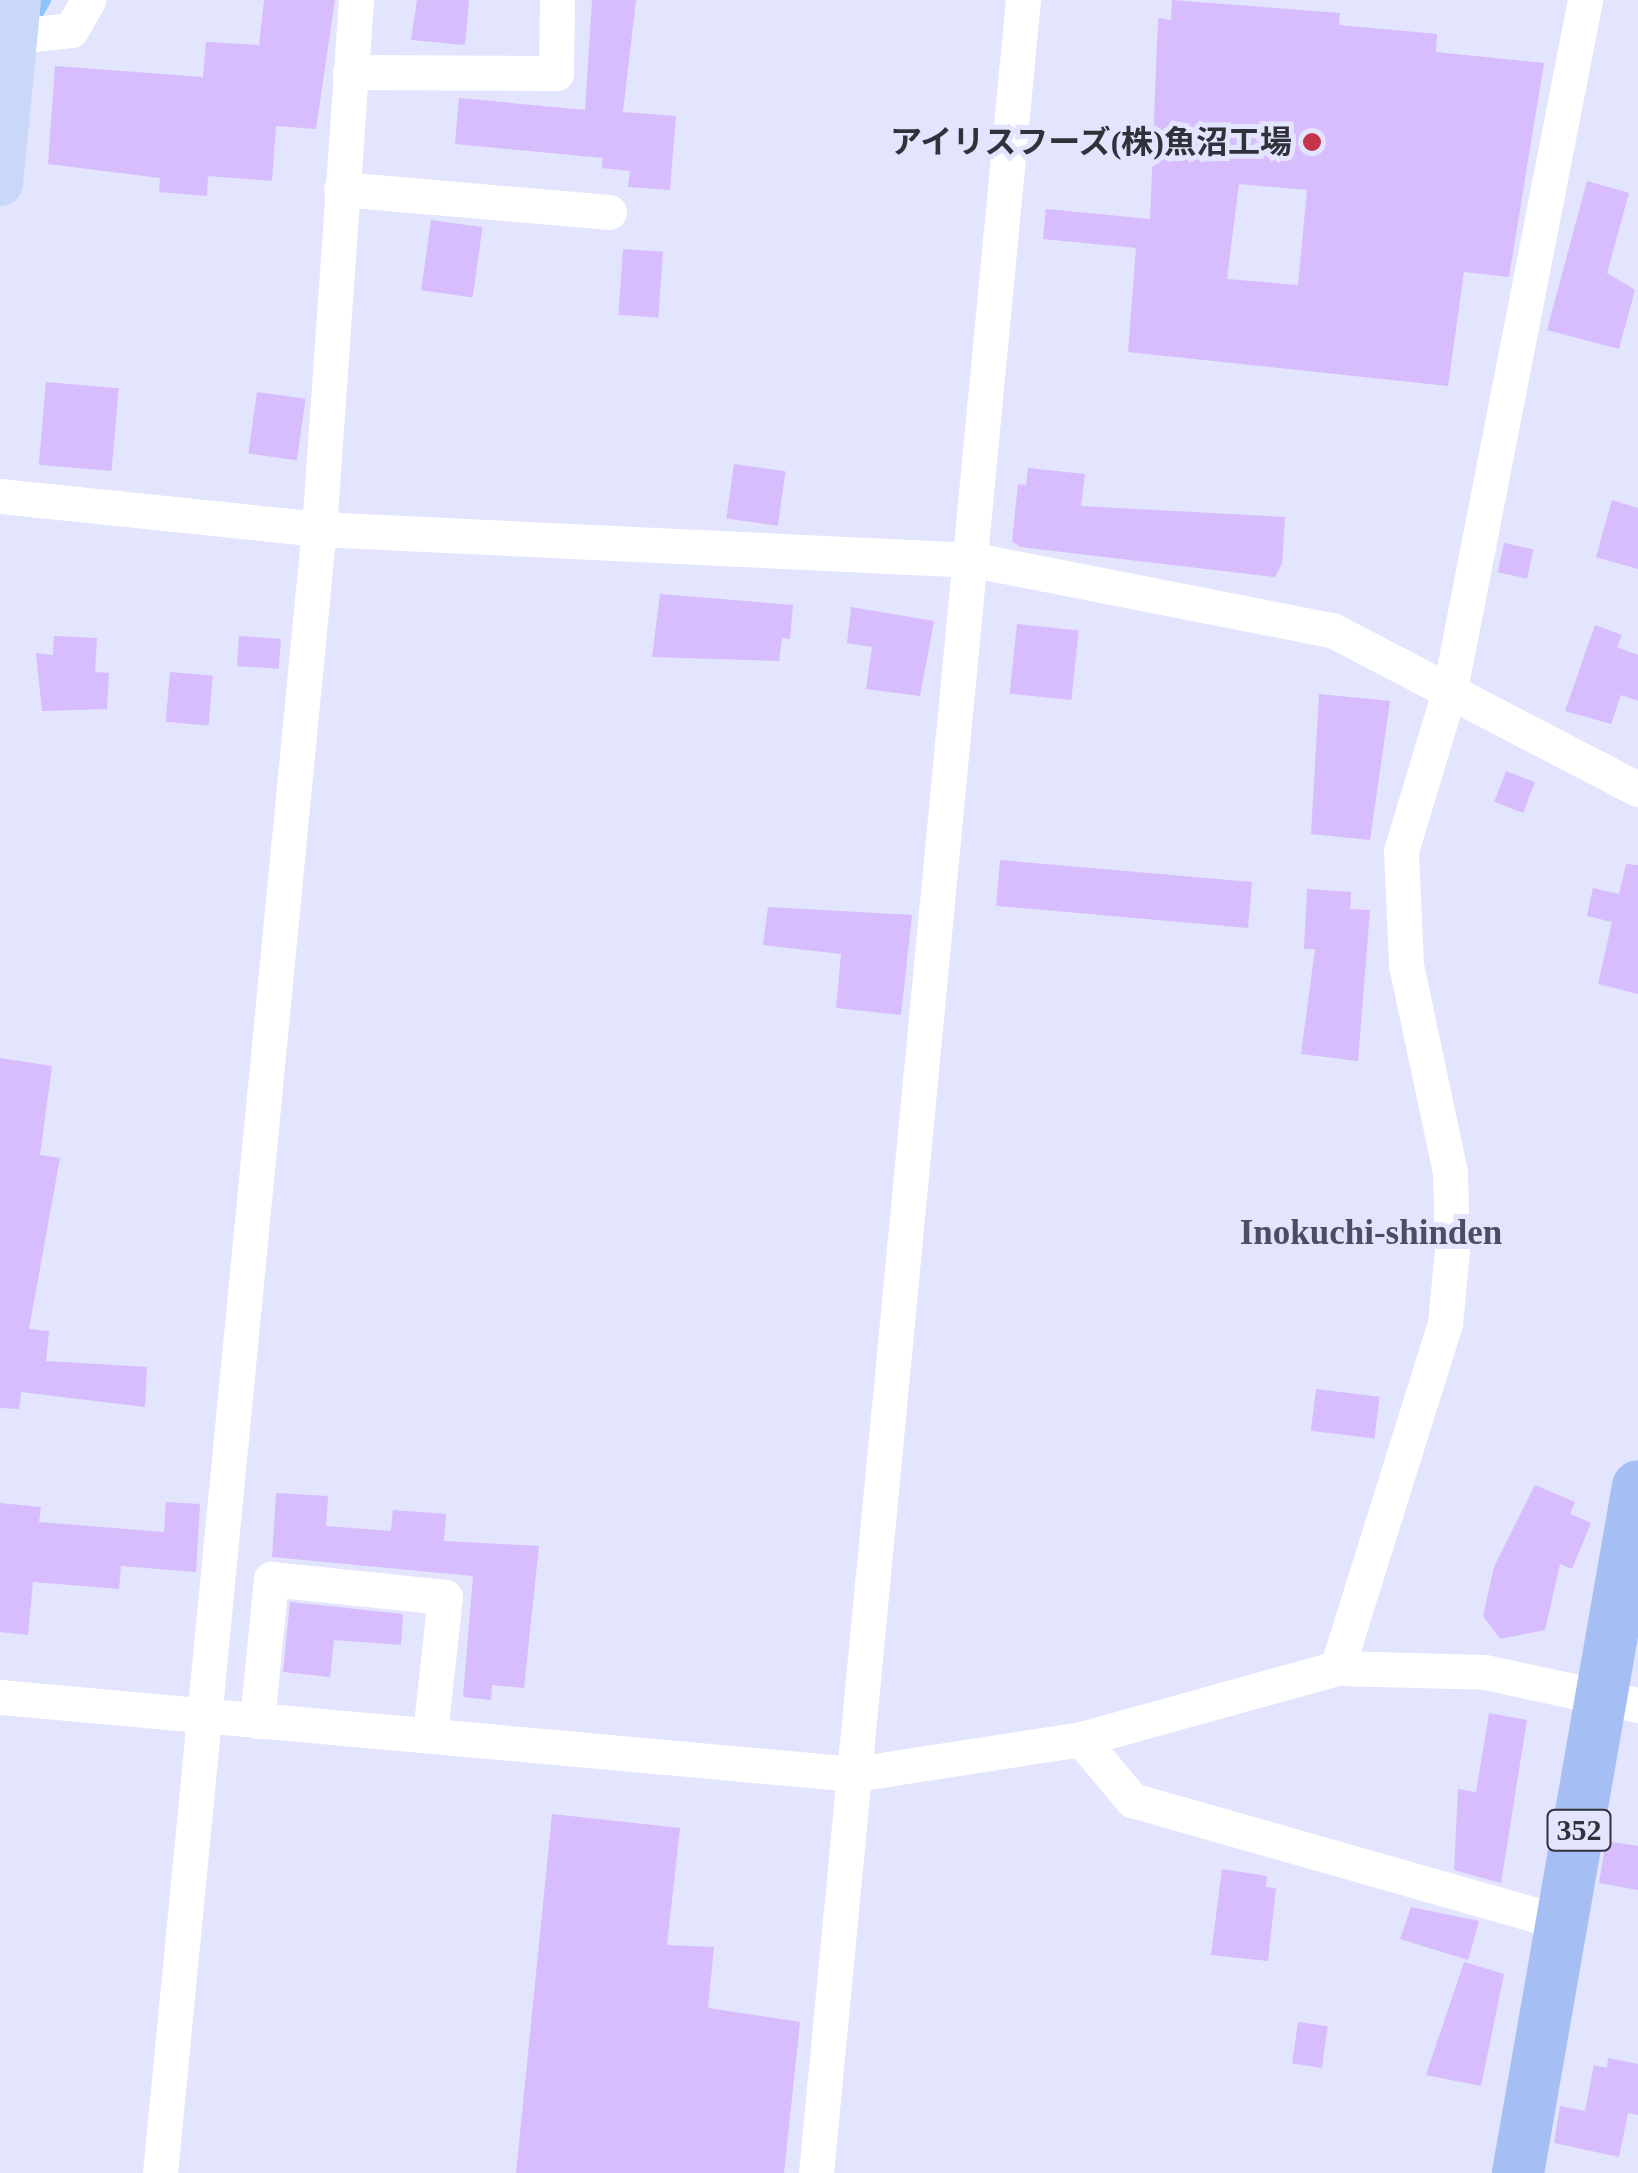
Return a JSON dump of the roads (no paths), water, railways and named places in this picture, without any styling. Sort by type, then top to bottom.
[{"type":"highway","name":"352","points":[[1518,2173],[1563,1923],[1620,1701],[1638,1486]]},
{"type":"main road","points":[[0,183],[16,18]]},
{"type":"street","points":[[16,18],[71,30],[88,0]]},
{"type":"street","points":[[160,2173],[319,528],[356,0]]},
{"type":"street","points":[[350,72],[556,73],[557,0]]},
{"type":"street","points":[[816,2173],[974,560],[1023,0]]},
{"type":"street","points":[[1337,1668],[1445,1324],[1450,1172],[1398,895],[1408,803],[1450,689],[1585,0]]},
{"type":"street","points":[[341,190],[610,212]]},
{"type":"street","points":[[0,496],[319,528],[974,560],[1332,630],[1638,788]]},
{"type":"street","points":[[257,1721],[271,1578],[445,1597],[430,1733]]},
{"type":"street","points":[[0,1697],[855,1774],[1081,1739],[1337,1668],[1485,1672],[1620,1701]]},
{"type":"street","points":[[1081,1739],[1132,1800],[1563,1923]]},
{"type":"waterway","points":[[34,19],[45,0]]},
{"type":"place","name":"アイリスフーズ(株)魚沼工場","points":[[1312,142]]},
{"type":"district","name":"Inokuchi-shinden","points":[[1371,1233]]}]
